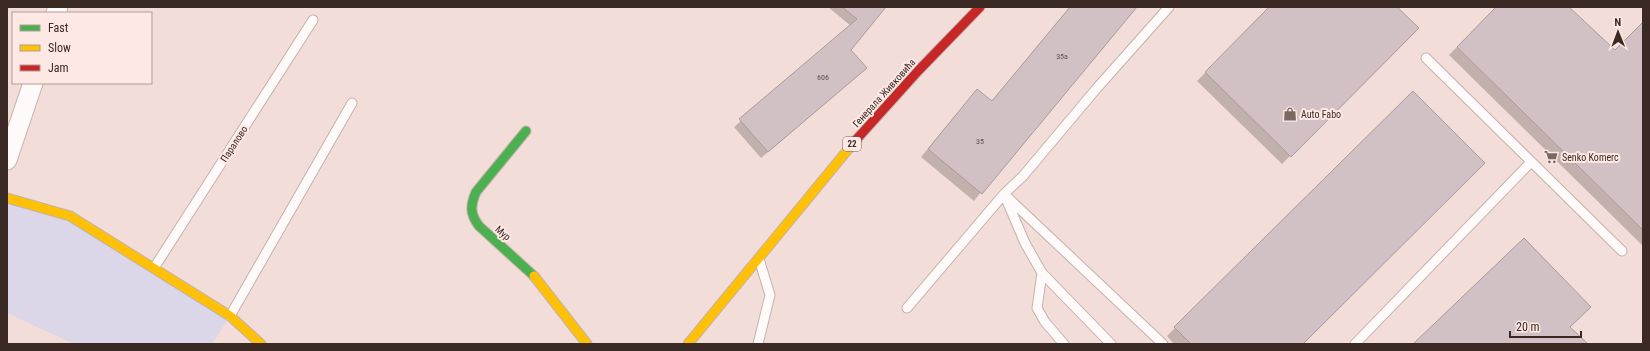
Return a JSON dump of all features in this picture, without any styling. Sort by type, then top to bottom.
[{"type":"street","name":"Генерала Живковића","points":[[688,344],[758,256],[838,160],[885,107],[980,7]]},
{"type":"street","points":[[7,160],[33,84]]},
{"type":"street","name":"Мур","points":[[526,131],[476,192],[471,203],[472,216],[479,226],[534,274],[587,344]]},
{"type":"street","points":[[7,198],[70,216],[230,316],[261,344]]},
{"type":"lane","points":[[907,308],[1004,194],[1023,176],[1096,88],[1169,7]]},
{"type":"lane","name":"Паралово","points":[[154,268],[313,20]]},
{"type":"lane","points":[[1426,58],[1622,251]]},
{"type":"lane","points":[[230,316],[352,103]]},
{"type":"lane","points":[[1355,344],[1531,162]]},
{"type":"lane","points":[[1004,194],[1025,243],[1042,273],[1111,344]]},
{"type":"lane","points":[[1004,194],[1163,344]]},
{"type":"lane","points":[[758,256],[770,295],[758,344]]},
{"type":"lane","points":[[1042,273],[1037,308],[1045,322],[1064,344]]},
{"type":"shaded area","points":[[7,198],[70,216],[230,316],[212,344],[74,344],[7,313]]},
{"type":"building","points":[[842,7],[886,7],[851,50],[867,68],[768,152],[739,119],[857,19]]},
{"type":"building","points":[[1070,7],[1137,7],[982,194],[928,149],[977,89],[992,101]]},
{"type":"building","name":"Auto Fabo","points":[[1269,7],[1397,7],[1419,28],[1291,157],[1205,72]]},
{"type":"building","points":[[1496,7],[1569,7],[1615,50],[1643,22],[1643,230],[1457,47]]},
{"type":"building","points":[[1413,91],[1485,163],[1303,344],[1191,344],[1174,327]]},
{"type":"building","points":[[1524,238],[1591,307],[1570,327],[1588,344],[1413,344]]},
{"type":"traffic: fast","points":[[526,131],[476,192],[472,210],[474,218],[479,226],[534,276]]},
{"type":"traffic: slow","points":[[688,344],[855,141]]},
{"type":"traffic: slow","points":[[7,198],[70,216],[230,316],[261,344]]},
{"type":"traffic: slow","points":[[534,276],[587,344]]},
{"type":"traffic: jam","points":[[855,141],[918,71],[980,7]]},
{"type":"place","name":"Auto Fabo","points":[[1290,114]]},
{"type":"place","name":"Senko Komerc","points":[[1551,157]]}]
